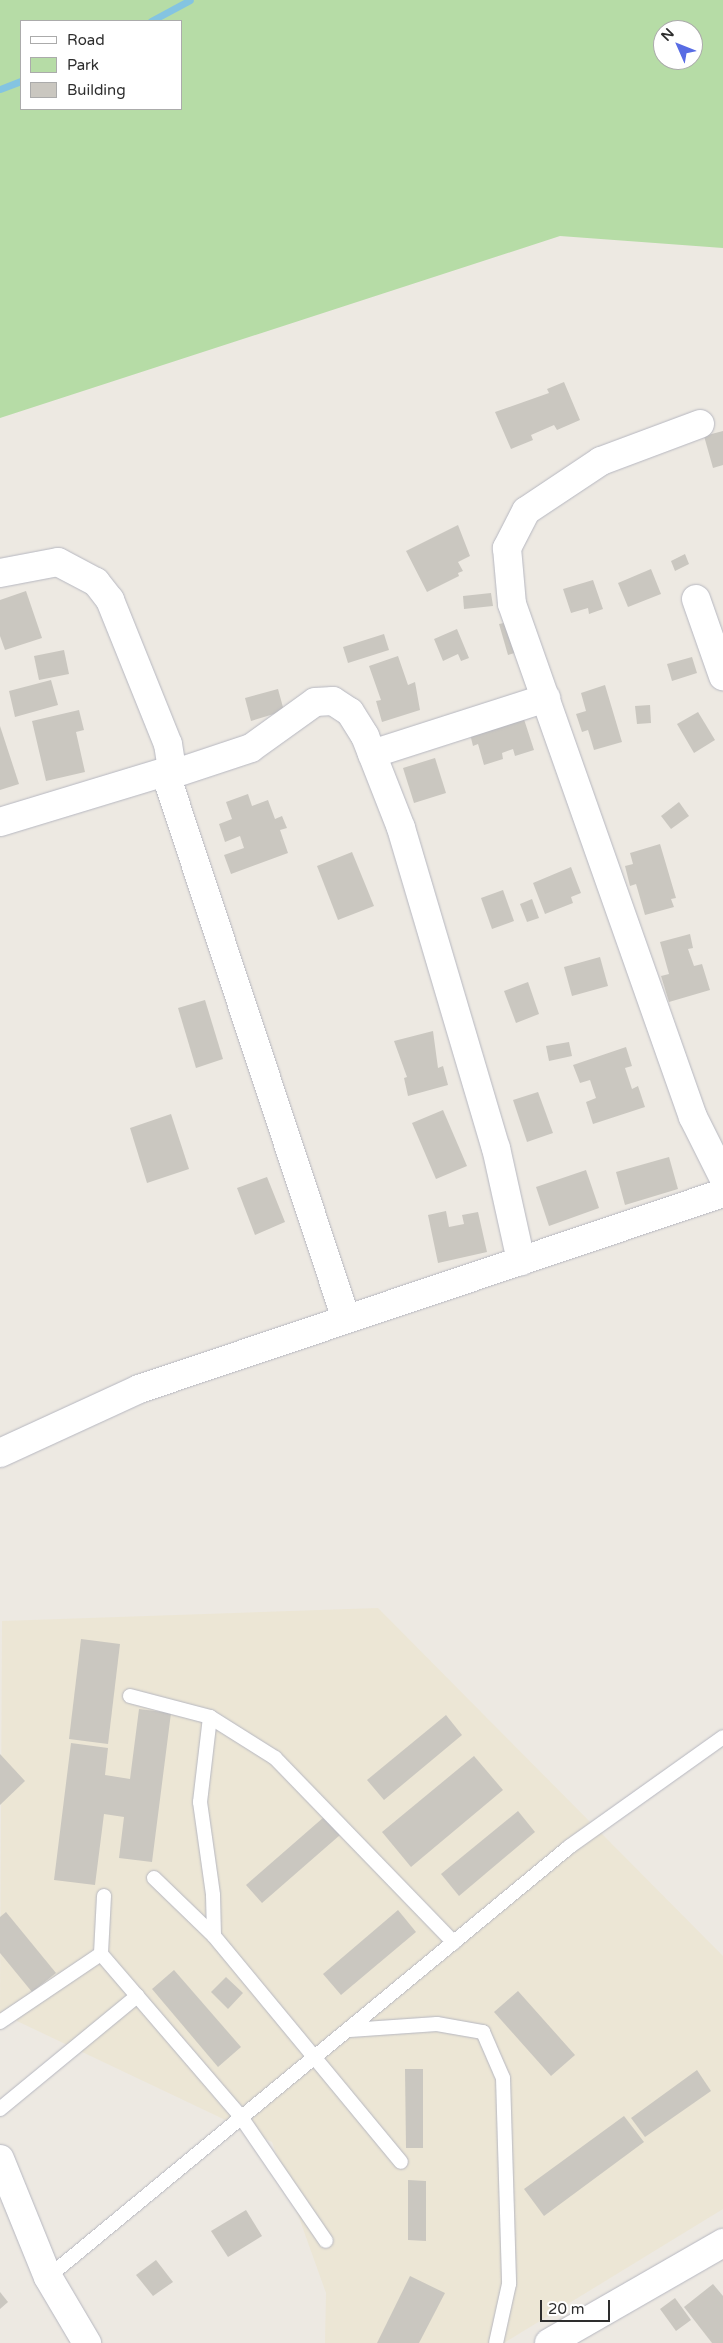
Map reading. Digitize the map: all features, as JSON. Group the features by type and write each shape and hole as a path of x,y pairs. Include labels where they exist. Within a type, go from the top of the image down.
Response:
{"street":[{"path":"700,424 600,461 526,510 506,548 512,604 693,1117 723,1177"},
{"path":"0,573 58,562 96,582 110,600 168,744 169,773 346,1319"},
{"path":"696,599 723,676"},
{"path":"372,754 546,698"},
{"path":"0,822 251,748 316,702 334,701 350,712 372,754 402,828 496,1148 521,1261"},
{"path":"0,1453 139,1389 723,1192"},
{"path":"0,2159 48,2277 86,2343"},
{"path":"550,2343 723,2244"}],"lane":[{"path":"130,1696 210,1717 275,1758 454,1943"},
{"path":"210,1717 200,1802 213,1895 214,1936"},
{"path":"48,2277 240,2118 350,2030 569,1847 723,1737"},
{"path":"154,1878 214,1936 401,2162"},
{"path":"104,1896 101,1954 240,2118 326,2240"},
{"path":"0,2022 101,1954"},
{"path":"0,2109 137,1996"},
{"path":"350,2030 437,2024 484,2032 503,2078 509,2284 496,2343"}],"shaded area":[{"path":"378,1608 723,1956 723,2209 504,2343 325,2343 326,2293 272,2142 0,2013 2,1621"}],"green space":[{"path":"0,0 723,0 723,248 560,236 0,418"}],"building":[{"path":"564,382 580,420 557,430 554,425 531,435 533,440 511,449 495,412 549,393 547,389"},
{"path":"723,431 723,465 713,468 704,436"},
{"path":"458,525 470,556 458,562 463,571 458,573 459,576 427,592 406,551"},
{"path":"685,554 689,564 675,571 671,561"},
{"path":"651,569 661,594 628,607 618,583"},
{"path":"593,580 603,609 589,614 588,608 571,613 563,589"},
{"path":"26,591 42,638 5,650 0,636 0,600"},
{"path":"491,593 493,606 464,609 463,596"},
{"path":"513,621 521,651 508,655 499,624"},
{"path":"457,629 469,658 461,661 458,654 443,661 434,639"},
{"path":"384,634 389,650 348,663 343,647"},
{"path":"64,650 69,674 39,680 34,656"},
{"path":"398,656 408,685 415,682 420,710 382,722 376,701 381,700 369,666"},
{"path":"692,657 697,673 672,681 667,664"},
{"path":"51,680 58,705 15,717 9,691"},
{"path":"605,685 622,742 594,750 588,730 582,732 576,714 586,711 581,693"},
{"path":"278,689 284,711 251,721 245,698"},
{"path":"650,705 651,723 637,724 635,706"},
{"path":"79,710 84,730 76,732 85,772 46,781 32,721"},
{"path":"521,710 534,750 515,756 513,749 502,753 503,759 484,765 478,744 473,746 468,726"},
{"path":"698,712 715,740 694,753 677,724"},
{"path":"0,726 19,784 0,790"},
{"path":"435,758 446,793 414,803 403,768"},
{"path":"248,794 252,806 268,800 275,819 282,816 287,828 280,830 288,853 231,874 224,855 244,848 240,836 225,842 219,824 232,819 226,802"},
{"path":"679,802 689,816 671,829 661,816"},
{"path":"660,844 676,898 671,899 674,907 645,915 636,884 630,886 625,866 633,864 630,853"},
{"path":"352,852 374,906 338,920 317,866"},
{"path":"571,867 581,893 571,897 573,903 545,914 533,883"},
{"path":"503,890 514,921 492,929 481,898"},
{"path":"532,899 539,918 527,922 520,904"},
{"path":"690,934 693,948 688,949 694,966 702,964 710,990 669,1002 661,976 669,974 660,942"},
{"path":"600,957 608,986 572,996 564,967"},
{"path":"528,982 539,1014 516,1023 504,991"},
{"path":"205,1000 223,1059 196,1068 178,1008"},
{"path":"433,1031 438,1068 443,1066 448,1085 408,1096 404,1078 407,1077 394,1041"},
{"path":"569,1042 572,1056 549,1061 546,1046"},
{"path":"626,1047 632,1066 625,1068 632,1089 638,1086 645,1107 593,1124 586,1102 596,1098 590,1080 580,1083 573,1065"},
{"path":"538,1092 553,1133 527,1142 513,1100"},
{"path":"443,1110 467,1166 436,1179 412,1123"},
{"path":"171,1114 189,1169 147,1183 130,1128"},
{"path":"669,1157 678,1189 625,1205 616,1172"},
{"path":"586,1170 599,1208 549,1226 536,1187"},
{"path":"267,1177 285,1222 255,1235 237,1188"},
{"path":"446,1211 449,1227 464,1224 462,1215 478,1212 487,1252 438,1263 428,1215"},
{"path":"81,1639 120,1644 108,1744 69,1739"},
{"path":"139,1709 171,1713 152,1862 119,1858 124,1817 104,1814 95,1885 54,1880 71,1743 108,1748 105,1775 130,1779"},
{"path":"446,1715 462,1735 384,1800 367,1780"},
{"path":"0,1754 25,1781 0,1805"},
{"path":"474,1756 503,1790 411,1867 382,1832"},
{"path":"518,1811 535,1832 459,1896 441,1874"},
{"path":"324,1817 340,1835 262,1903 246,1885"},
{"path":"398,1910 416,1932 341,1995 323,1974"},
{"path":"6,1912 56,1973 32,1992 0,1953 0,1917"},
{"path":"174,1970 241,2047 218,2067 152,1989"},
{"path":"226,1977 243,1993 228,2009 211,1992"},
{"path":"518,1991 575,2055 551,2076 494,2012"},
{"path":"405,2069 423,2069 423,2148 406,2148"},
{"path":"697,2070 711,2091 645,2137 631,2118"},
{"path":"624,2116 644,2142 544,2216 524,2189"},
{"path":"408,2180 426,2181 426,2241 408,2240"},
{"path":"246,2210 262,2236 228,2257 211,2231"},
{"path":"156,2260 173,2282 153,2296 136,2275"},
{"path":"410,2276 445,2293 419,2343 377,2343"},
{"path":"713,2284 723,2296 723,2343 712,2343 684,2307"},
{"path":"0,2292 8,2302 0,2309"},
{"path":"675,2298 691,2320 676,2331 660,2309"}],"waterway":[{"path":"153,20 190,0"},
{"path":"0,89 20,81"}]}
